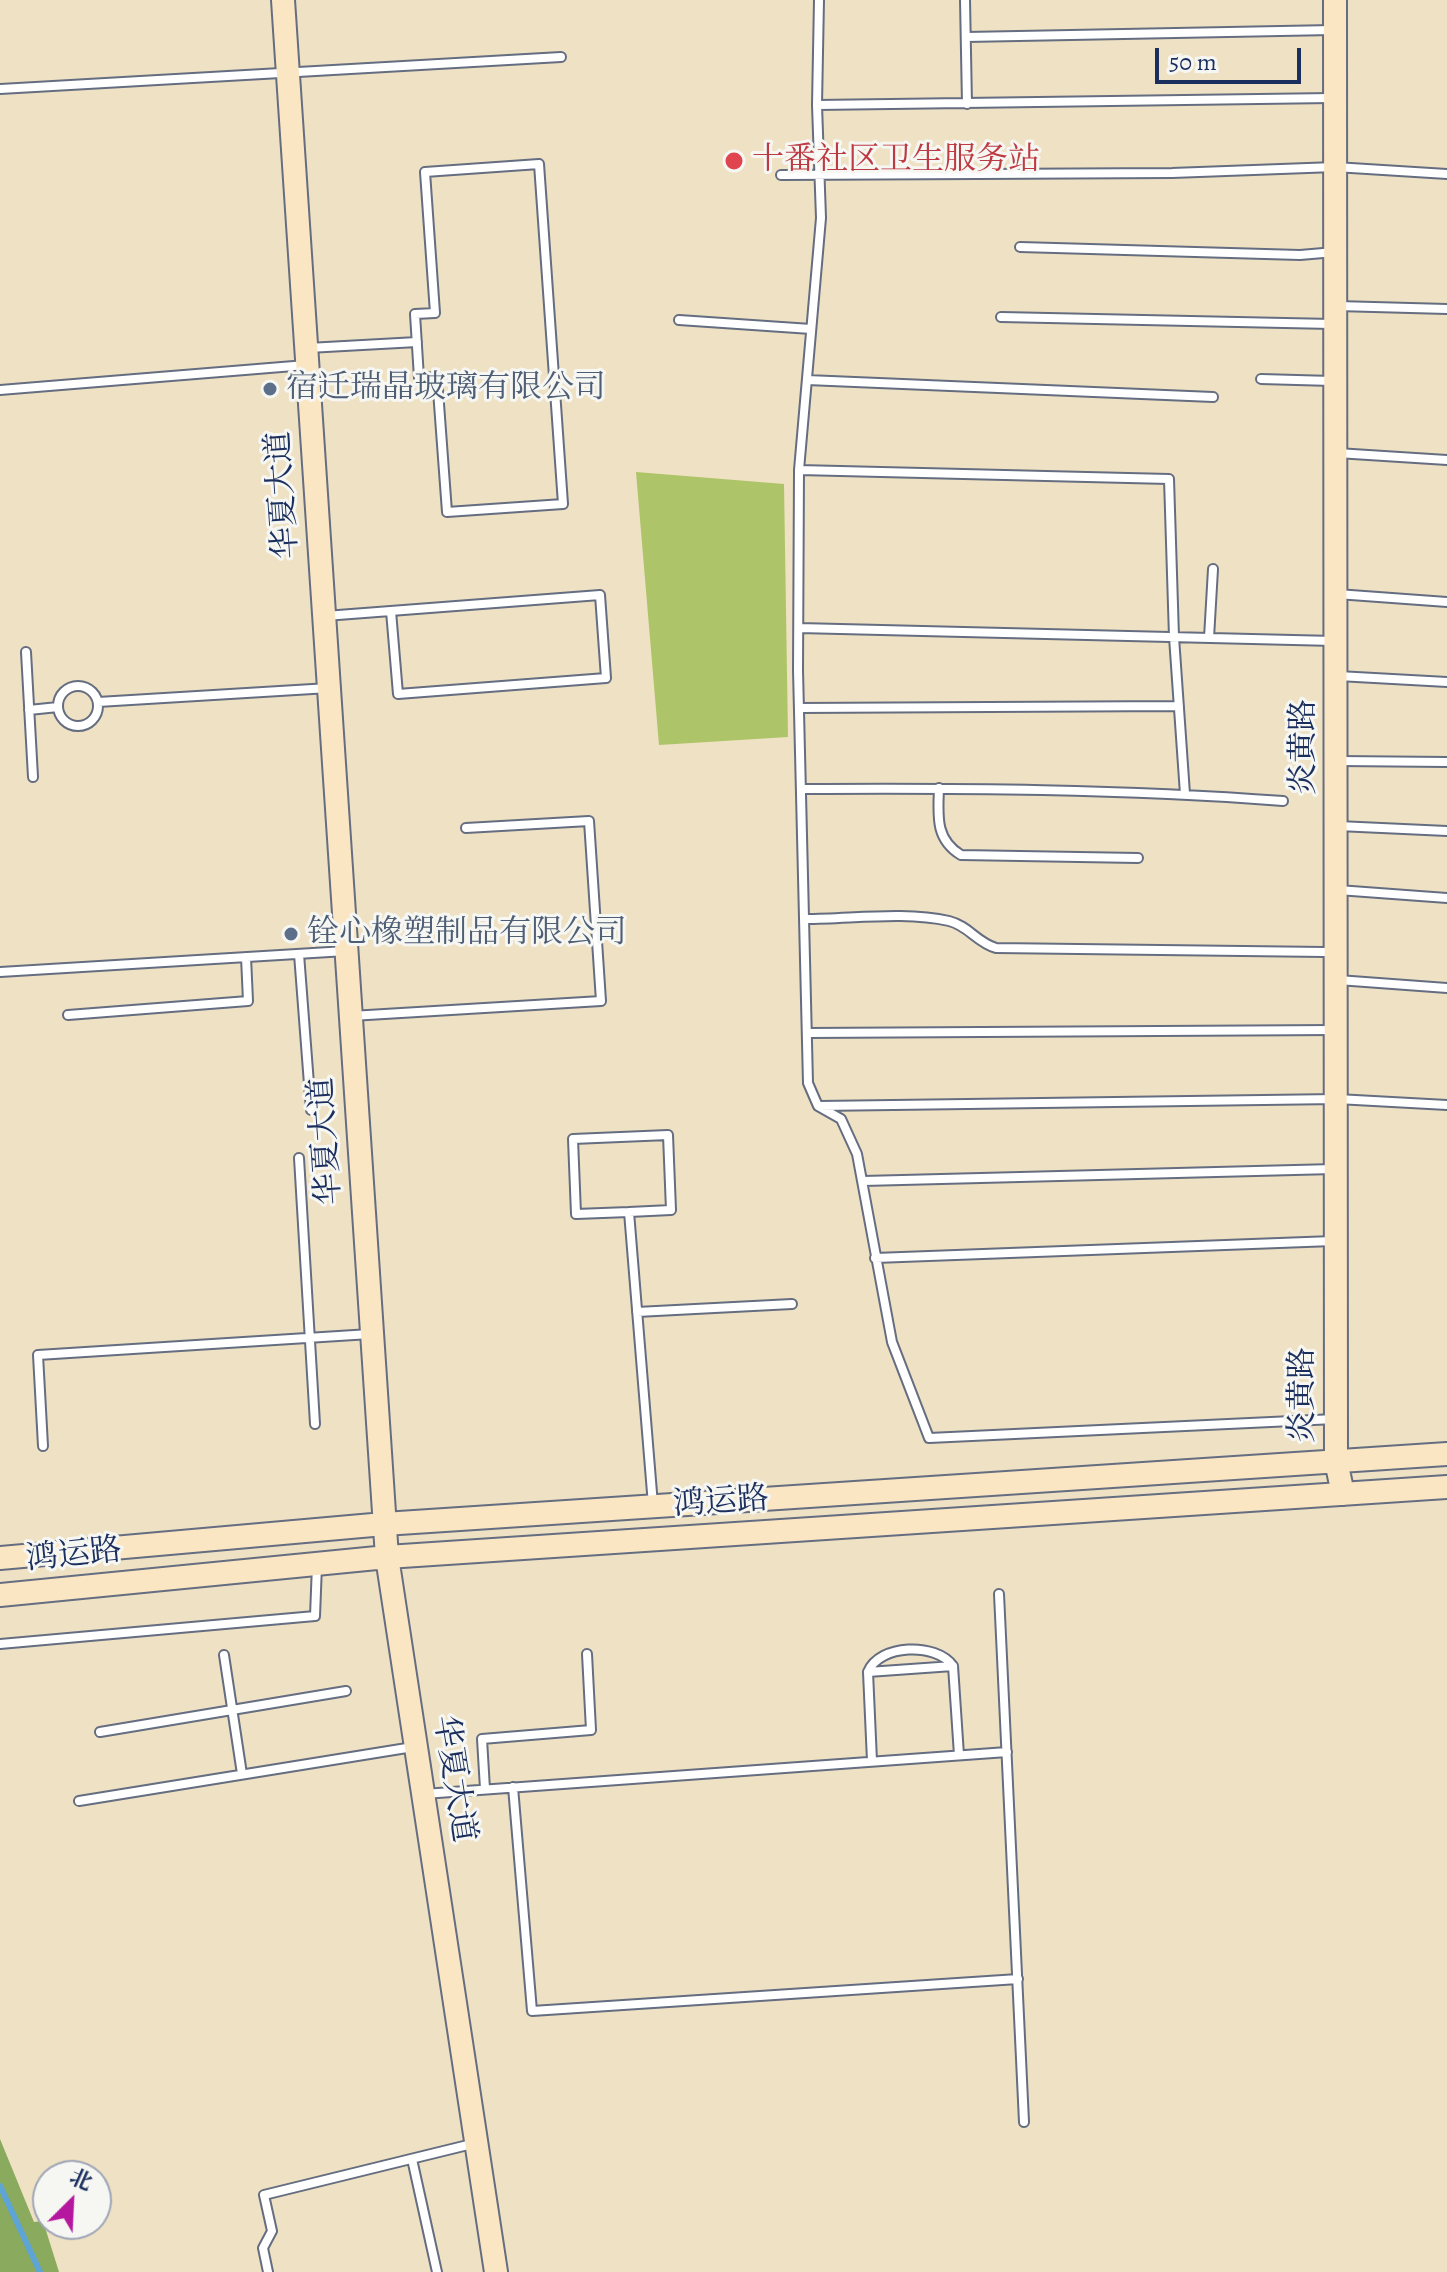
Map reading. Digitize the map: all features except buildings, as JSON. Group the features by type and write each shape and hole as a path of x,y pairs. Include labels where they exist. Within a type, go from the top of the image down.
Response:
{"street":[{"name":"华夏大道","path":"283,0 387,1557 496,2272"},
{"name":"炎黄路","path":"1335,0 1336,1461 1343,1494"},
{"name":"鸿运路","path":"0,1558 384,1524 1447,1454"},
{"name":"鸿运路","path":"0,1595 387,1557 1447,1487"}],"lane":[{"path":"819,0 817,105 821,218 799,470 799,708 808,1083 818,1106 841,1119 857,1154 892,1342 929,1438 1336,1419"},
{"path":"965,0 967,104"},
{"path":"966,37 1335,30"},
{"path":"0,89 561,57"},
{"path":"817,105 1335,98"},
{"path":"539,164 563,504 447,512 437,377 419,378 417,342 415,314 435,313 425,172 539,164"},
{"path":"781,175 1172,173 1335,167 1447,174"},
{"path":"1020,247 1300,255 1336,252"},
{"path":"1001,317 1336,315 1447,309"},
{"path":"679,320 811,329"},
{"path":"0,390 417,342"},
{"path":"1261,379 1336,381"},
{"path":"807,380 1213,397"},
{"path":"1336,453 1447,460"},
{"path":"799,470 1169,479 1174,637 1185,794"},
{"path":"1209,638 1213,569"},
{"path":"1337,594 1447,602"},
{"path":"324,616 600,595 606,678 398,694 391,611"},
{"path":"799,628 1337,642"},
{"path":"26,652 33,777"},
{"path":"1337,676 1447,682"},
{"path":"58,707 66,690 78,686 89,690 98,702"},
{"path":"98,702 329,688"},
{"path":"58,707 64,719 82,725 94,718 98,702"},
{"path":"799,708 1179,706"},
{"path":"29,710 58,707"},
{"path":"1337,761 1447,762"},
{"path":"802,789 939,788 1185,794 1283,801"},
{"path":"939,788 938,823 942,838 961,855 1138,858"},
{"path":"350,1016 601,1001 589,821 466,828"},
{"path":"1337,826 1447,831"},
{"path":"1337,890 1447,898"},
{"path":"806,919 931,918 967,928 984,944 996,948 1325,952"},
{"path":"0,972 346,951"},
{"path":"299,954 311,1110"},
{"path":"68,1015 248,1001 246,957"},
{"path":"1338,980 1447,988"},
{"path":"807,1033 1338,1030"},
{"path":"818,1106 1337,1099 1447,1105"},
{"path":"668,1135 671,1210 629,1212 576,1214 573,1139 668,1135"},
{"path":"299,1158 315,1424"},
{"path":"863,1181 1337,1168"},
{"path":"629,1212 653,1506"},
{"path":"875,1258 1337,1240"},
{"path":"637,1312 792,1304"},
{"path":"43,1446 38,1355 371,1334"},
{"path":"0,1644 315,1616 317,1564"},
{"path":"999,1594 1024,2122"},
{"path":"872,1761 868,1672 880,1656 901,1652 931,1650 946,1656 953,1666 959,1755"},
{"path":"485,1789 482,1739 591,1730 587,1654"},
{"path":"224,1655 242,1774"},
{"path":"868,1672 953,1666"},
{"path":"100,1732 346,1691"},
{"path":"79,1801 415,1746"},
{"path":"423,1794 1007,1752"},
{"path":"513,1787 532,2011 1018,1979"},
{"path":"268,2272 263,2248 272,2231 264,2195 476,2143"},
{"path":"412,2159 437,2272"}],"green space":[{"path":"636,472 784,484 788,737 659,745"},
{"path":"0,2139 32,2217 32,2240 49,2240 59,2272 0,2272"}],"waterway":[{"path":"0,2186 40,2272"}],"place":[{"name":"十番社区卫生服务站","path":"734,161"},
{"name":"宿迁瑞晶玻璃有限公司","path":"270,389"},
{"name":"铨心橡塑制品有限公司","path":"291,934"}]}
